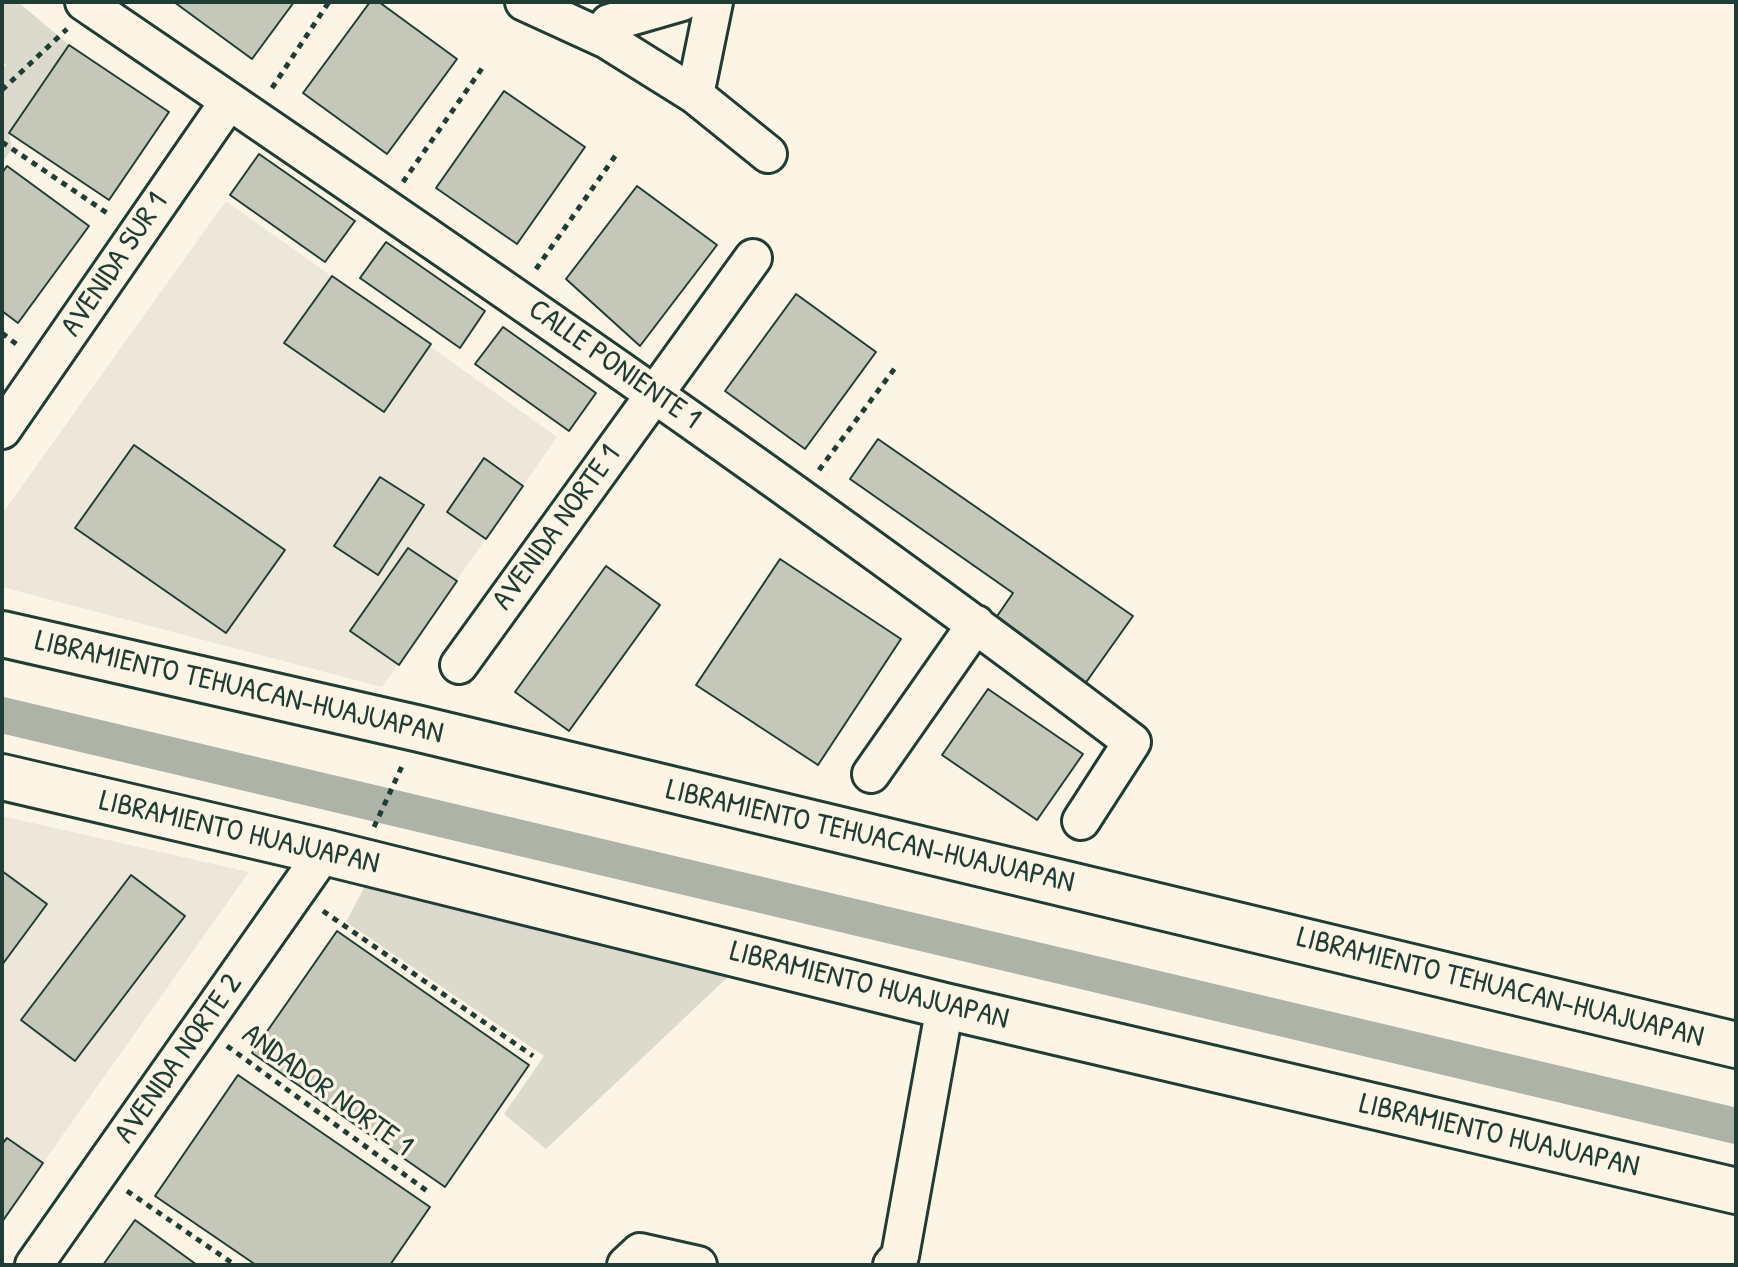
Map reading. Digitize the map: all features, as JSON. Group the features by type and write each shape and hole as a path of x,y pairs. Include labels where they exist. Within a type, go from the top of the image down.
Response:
{"main road":[{"name":"LIBRAMIENTO TEHUACAN-HUAJUAPAN","path":"2,634 420,729 1736,1045"},
{"name":"LIBRAMIENTO HUAJUAPAN","path":"2,777 340,856 945,1006 1736,1191"}],"street":[{"path":"524,2 603,22 768,154"},
{"path":"603,22 682,2"},
{"path":"695,95 714,2"},
{"name":"CALLE PONIENTE 1","path":"88,4 655,391 976,624 1132,742 1081,821"},
{"name":"AVENIDA SUR 1","path":"2,430 137,233 241,109"},
{"name":"AVENIDA NORTE 1","path":"459,665 753,258"},
{"path":"871,774 976,624"},
{"name":"AVENIDA NORTE 2","path":"34,1265 201,1027 340,856"},
{"path":"892,1265 900,1256 945,1006"},
{"path":"626,1265 640,1252 698,1265"}],"path":[{"path":"241,109 329,2"},
{"path":"2,90 88,4"},
{"path":"385,207 485,64"},
{"path":"2,142 137,233"},
{"path":"516,297 618,152"},
{"path":"799,496 895,368"},
{"path":"420,729 340,856 322,910 533,1056"},
{"name":"ANDADOR NORTE 1","path":"201,1027 427,1191"},
{"path":"99,1172 235,1265"}],"shaded area":[{"path":"2,2 18,2 69,45 9,133 12,149 2,163 2,69 6,65 2,61"},
{"path":"226,201 557,437 382,687 2,587 2,514"},
{"path":"2,816 249,872 43,1163 7,1138 2,1144"},
{"path":"376,865 749,957 546,1149 504,1114 544,1056 346,922"}],"building":[{"path":"174,2 294,2 252,59"},
{"path":"370,2 379,2 457,59 387,154 303,93"},
{"path":"69,45 169,112 109,200 9,133"},
{"path":"504,91 585,147 517,244 436,188"},
{"path":"259,154 355,221 325,262 230,195"},
{"path":"7,166 89,226 18,323 2,311 2,173"},
{"path":"637,186 717,245 640,346 566,279"},
{"path":"386,242 485,311 460,348 360,278"},
{"path":"332,276 431,344 384,412 284,343"},
{"path":"796,294 876,352 805,449 725,391"},
{"path":"503,327 596,393 569,431 475,364"},
{"path":"878,439 1133,616 1082,688 991,625 1013,593 850,479"},
{"path":"134,445 285,550 226,633 75,528"},
{"path":"484,458 523,486 486,539 447,512"},
{"path":"380,477 424,505 378,575 334,546"},
{"path":"408,548 457,581 399,665 350,631"},
{"path":"780,559 901,639 818,765 696,685"},
{"path":"606,566 660,605 569,731 515,692"},
{"path":"988,689 1083,754 1037,820 942,755"},
{"path":"2,871 47,904 2,965"},
{"path":"131,875 185,916 75,1061 21,1020"},
{"path":"337,931 529,1065 445,1187 252,1053"},
{"path":"238,1075 430,1207 390,1265 256,1265 155,1196"},
{"path":"7,1138 43,1163 2,1222 2,1144"},
{"path":"135,1220 197,1265 103,1265"}],"waterway":[{"path":"2,715 1736,1126"}]}
